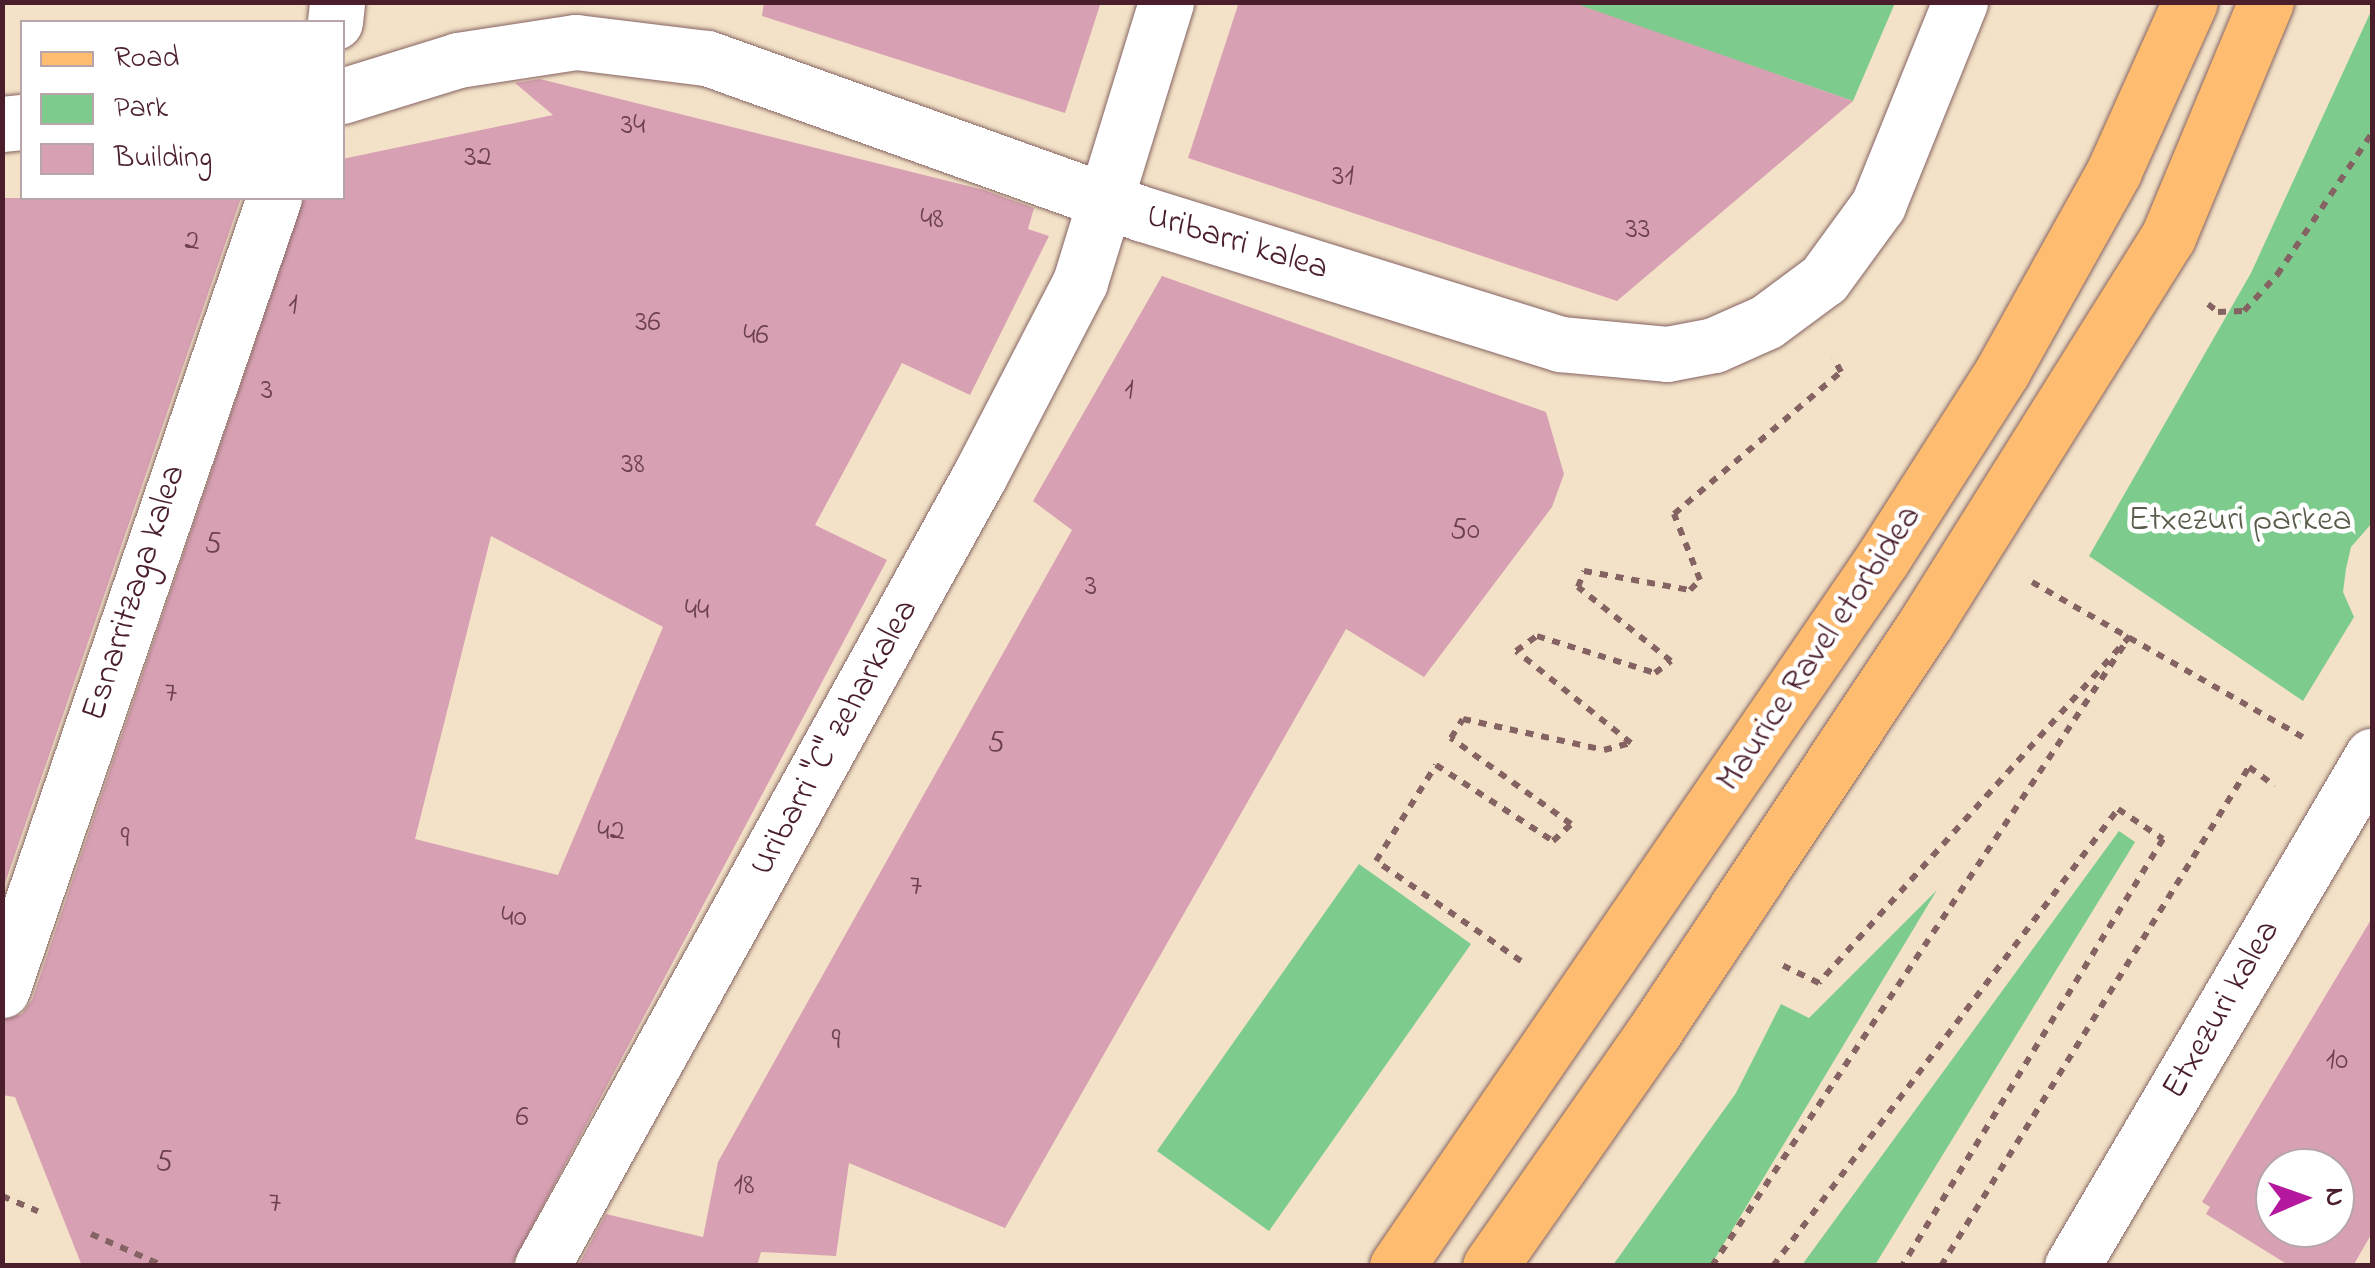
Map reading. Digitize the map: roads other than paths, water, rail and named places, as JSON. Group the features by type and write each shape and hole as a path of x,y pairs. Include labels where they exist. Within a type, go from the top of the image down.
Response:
{"main road":[{"name":"Maurice Ravel etorbidea","path":"1398,1266 1884,558 1983,402 2114,171 2190,2"},
{"name":"Maurice Ravel etorbidea","path":"1490,1266 1654,1032 1927,622 2168,237 2266,2"}],"street":[{"name":"Uribarri \"C\" zeharkalea","path":"542,1266 990,458 1080,282 1102,200 1166,2"},
{"name":"Uribarri kalea","path":"345,95 458,60 576,42 707,58 1102,200 1560,344 1623,355 1714,345 1766,322 1824,280 1878,206 1960,2"},
{"name":"Esnarritzaga kalea","path":"2,990 273,200"},
{"name":"Etxezuri kalea","path":"2072,1266 2372,756"}],"park label":[{"name":"Etxezuri parkea","path":"2240,521"}]}
